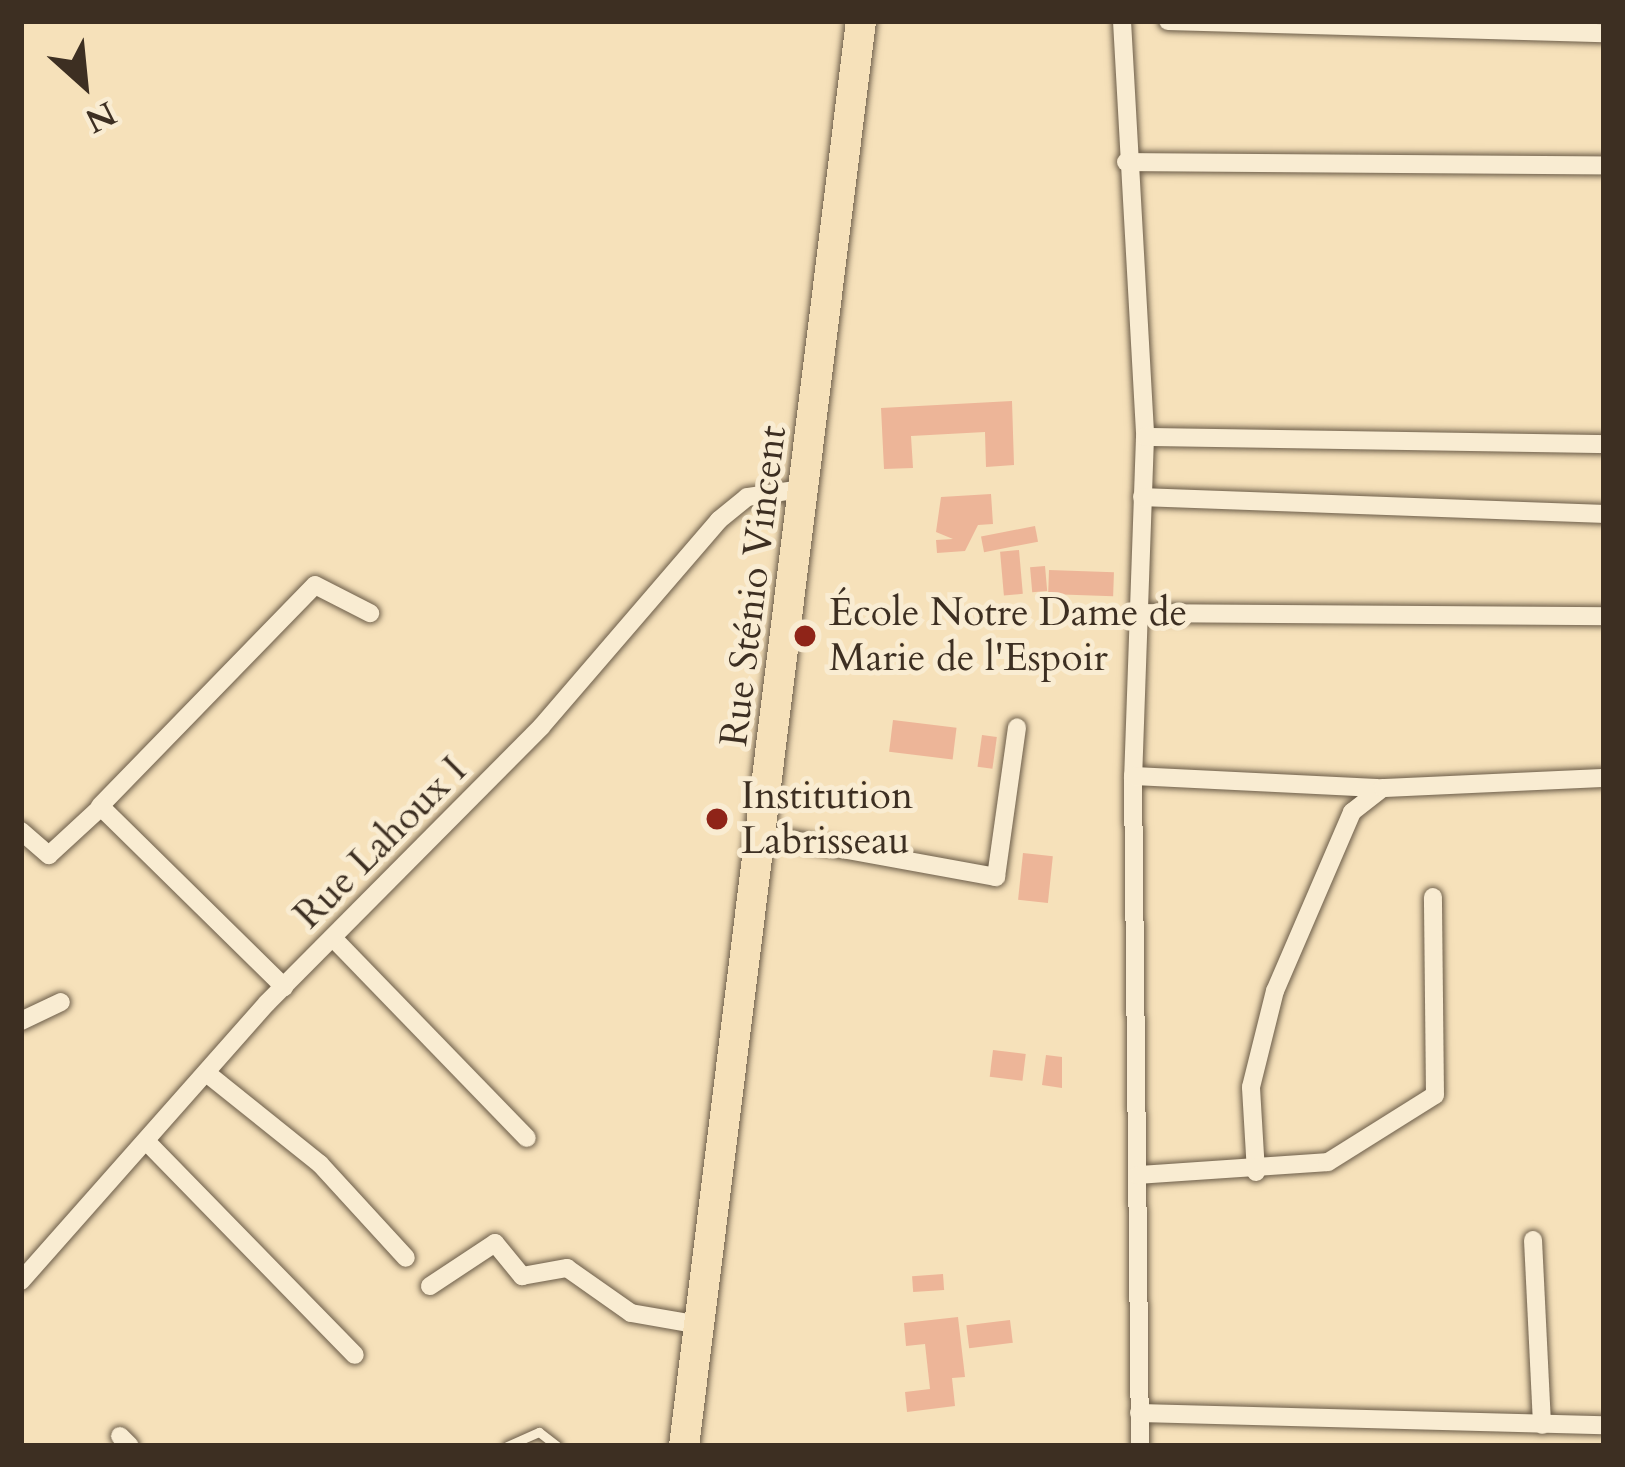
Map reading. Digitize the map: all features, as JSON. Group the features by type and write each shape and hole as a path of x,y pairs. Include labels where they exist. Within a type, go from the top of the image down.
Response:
{"main road":[{"name":"Rue Sténio Vincent","path":"683,1446 695,1324 808,488 861,21"}],"street":[{"path":"1122,21 1126,162 1145,437 1132,776 1140,1446"},
{"path":"1168,21 1604,33"},
{"path":"1126,162 1604,165"},
{"path":"1145,437 1604,444"},
{"name":"Rue Lahoux I","path":"21,1280 284,987 525,744 719,520 747,497 808,488"},
{"path":"1142,496 1604,514"},
{"path":"21,831 49,855 315,585 370,613"},
{"path":"1138,613 1604,616"},
{"path":"760,834 996,877 1017,727"},
{"path":"1132,776 1383,788 1604,778"},
{"path":"1256,1172 1251,1087 1275,991 1334,840 1383,788"},
{"path":"100,806 284,987"},
{"path":"1138,1175 1256,1172 1328,1162 1435,1095 1433,897"},
{"path":"334,939 527,1138"},
{"path":"21,1021 61,1002"},
{"path":"209,1075 320,1164 406,1258"},
{"path":"148,1143 355,1355"},
{"path":"1533,1240 1542,1425"},
{"path":"430,1286 495,1243 522,1276 567,1268 632,1312 695,1324"},
{"path":"1139,1413 1604,1425"}],"lane":[{"path":"507,1446 538,1432 557,1446"}],"building":[{"path":"1012,401 1014,465 986,467 985,432 911,436 913,468 884,469 881,408"},
{"path":"991,494 993,524 978,525 965,551 937,553 936,540 953,539 936,532 941,497"},
{"path":"1035,526 1038,542 984,552 981,536"},
{"path":"1019,550 1023,594 1004,595 1000,552"},
{"path":"1045,566 1047,591 1032,592 1030,567"},
{"path":"1049,570 1114,572 1113,596 1048,594"},
{"path":"893,720 957,728 953,760 889,752"},
{"path":"982,735 997,737 992,769 978,767"},
{"path":"1023,853 1053,856 1048,903 1018,900"},
{"path":"993,1050 1026,1054 1022,1081 990,1077"},
{"path":"1046,1055 1062,1057 1062,1088 1042,1085"},
{"path":"943,1274 944,1290 913,1292 912,1276"},
{"path":"958,1317 965,1377 952,1378 955,1406 907,1412 905,1392 930,1389 925,1344 906,1346 904,1323"},
{"path":"1010,1320 1013,1343 969,1348 966,1325"}],"place":[{"name":"École Notre Dame de Marie de l'Espoir","path":"805,636"},
{"name":"Institution Labrisseau","path":"717,819"}]}
